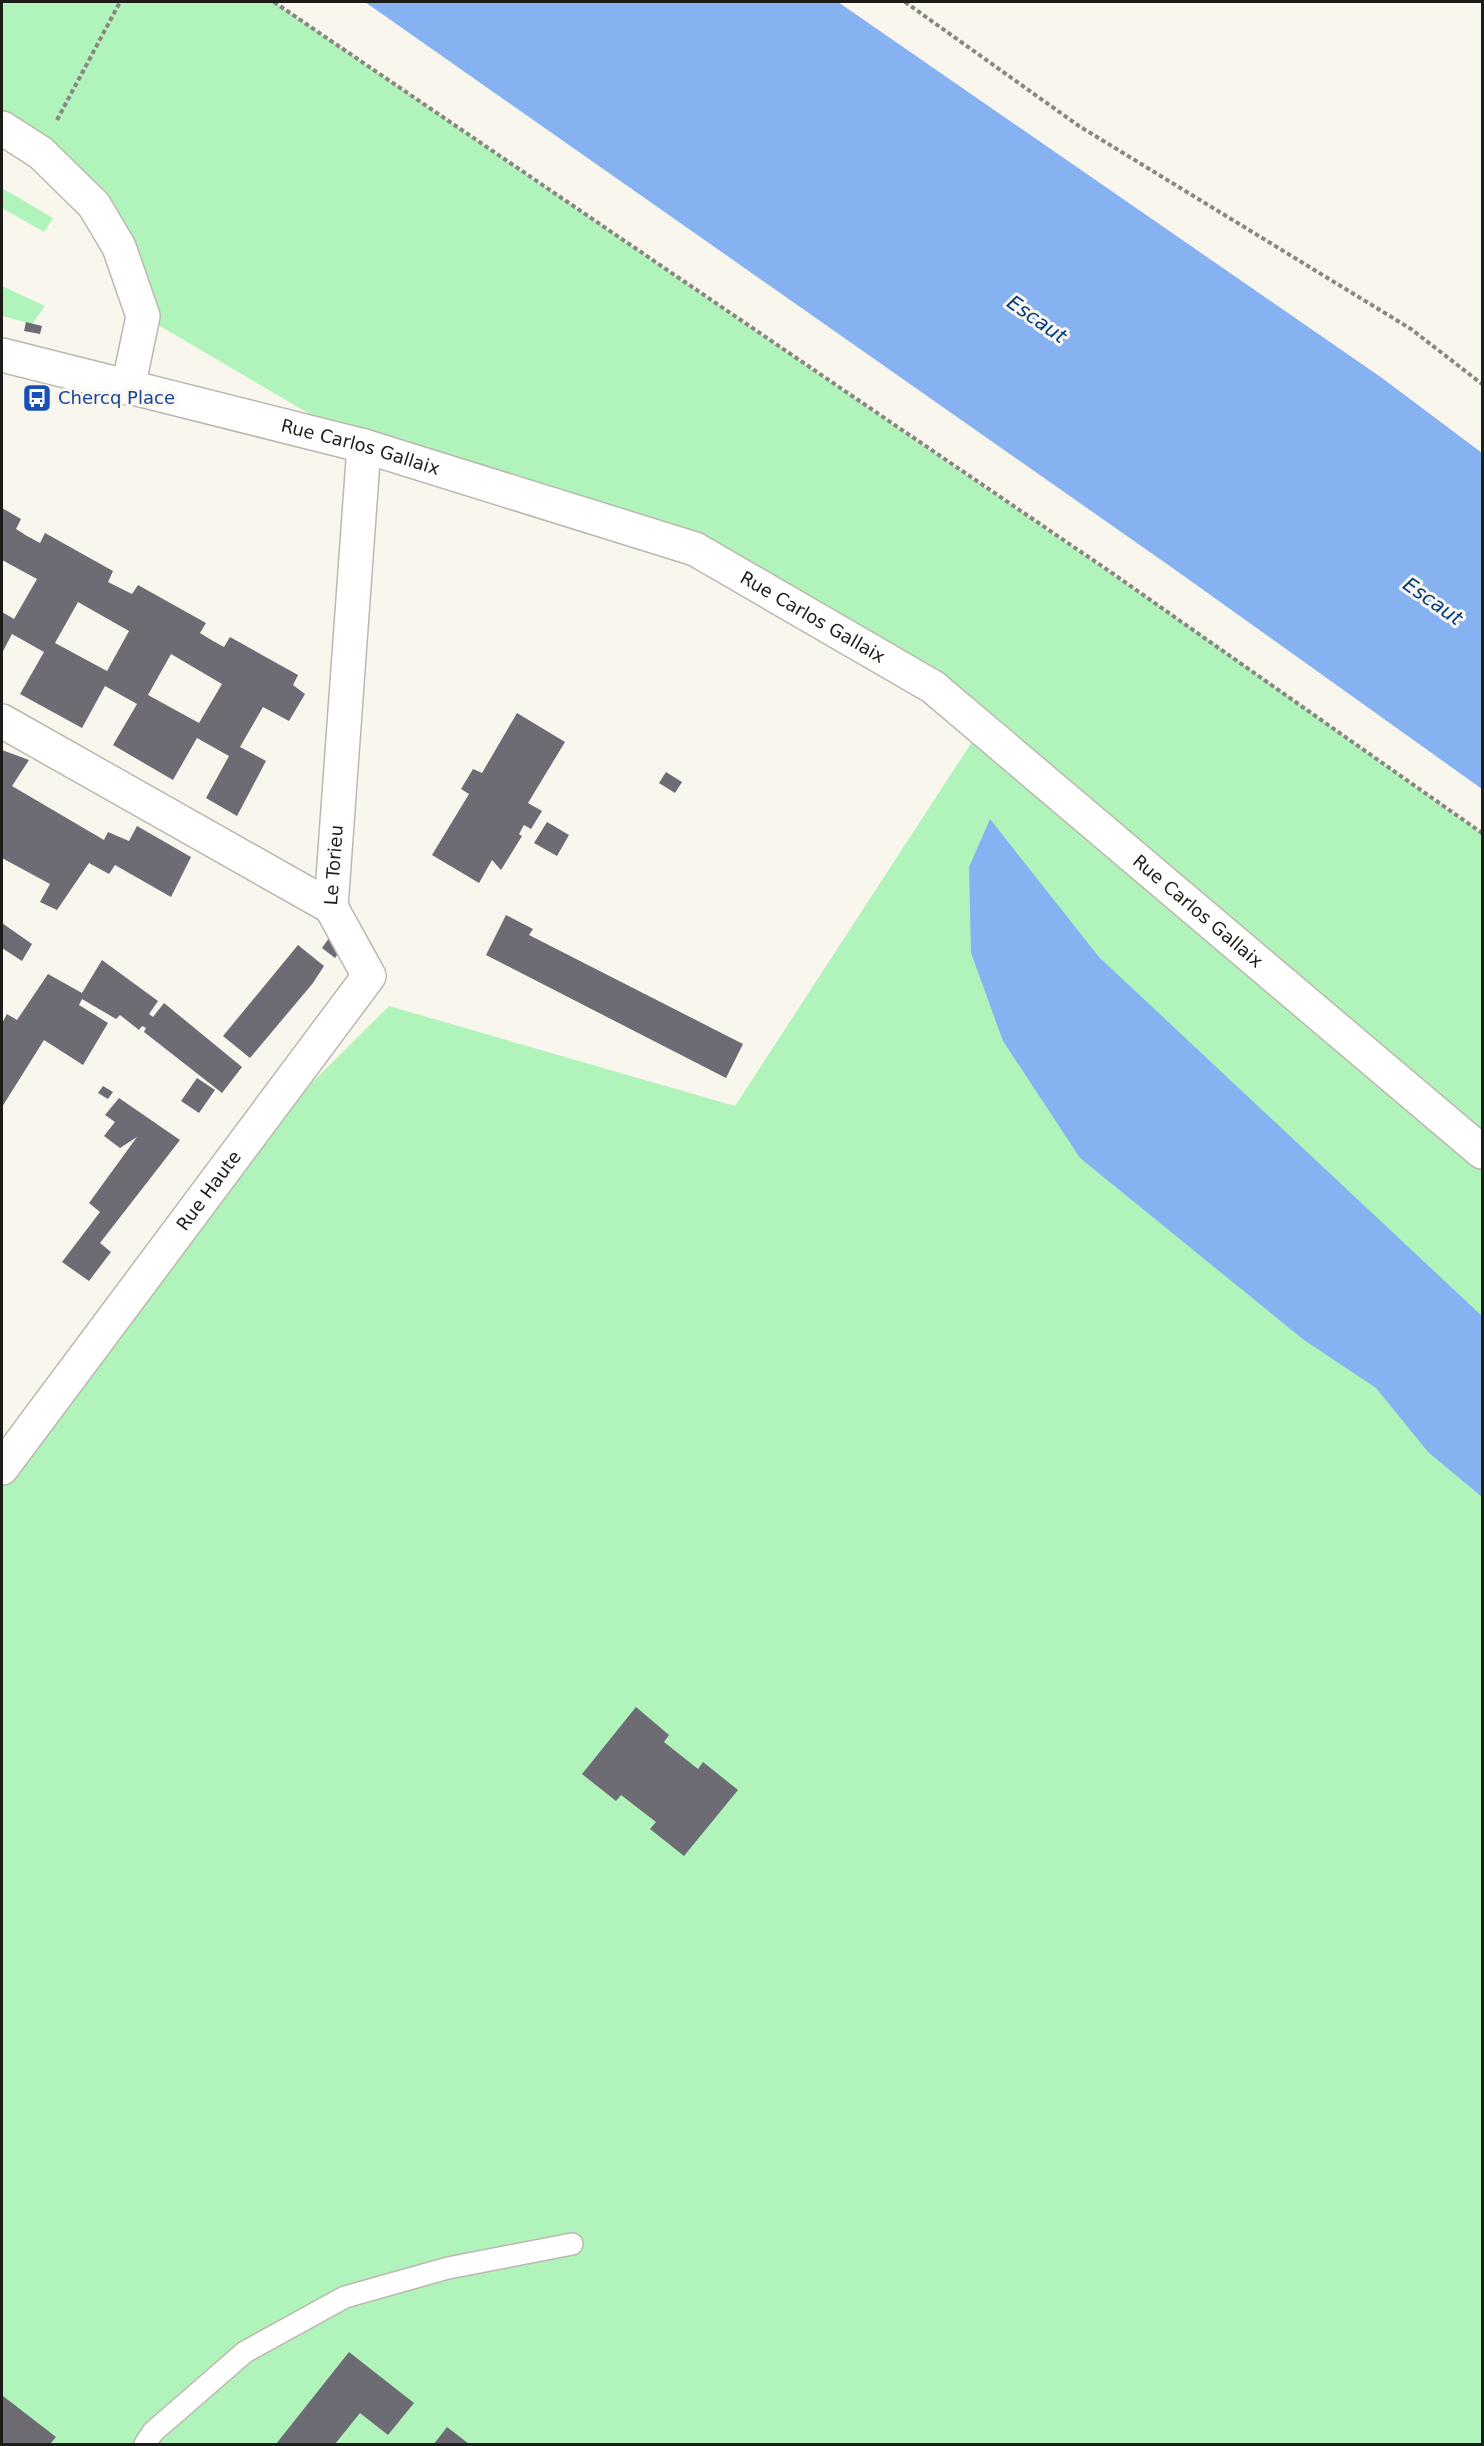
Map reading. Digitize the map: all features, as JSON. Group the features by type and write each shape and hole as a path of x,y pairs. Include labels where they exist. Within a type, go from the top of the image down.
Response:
{"street":[{"path":"2,128 41,153 94,205 118,247 143,316 128,388"},
{"name":"Rue Carlos Gallaix","path":"2,356 364,446 695,549 933,687 1482,1152"},
{"name":"Le Torieu","path":"2,721 331,907 364,446"},
{"name":"Rue Haute","path":"2,1468 369,976 331,907"}],"lane":[{"path":"145,2445 153,2432 245,2352 345,2297 448,2268 572,2244"}],"path":[{"path":"41,153 120,2"},
{"path":"274,2 1102,566 1482,833"},
{"path":"905,2 1079,126 1412,329 1482,384"}],"green space":[{"path":"2,2 274,2 1217,646 1482,834 1482,2444 2,2444 2,1468 224,1170 389,1006 735,1106 981,728 695,549 364,446 143,316 119,247 2,128"},
{"path":"2,188 53,218 44,232 2,208"},
{"path":"2,286 45,306 32,324 2,316"}],"water":[{"name":"Escaut","path":"365,2 838,2 1382,378 1482,453 1482,789 1174,569"},
{"path":"990,819 1099,957 1482,1316 1482,1497 1428,1452 1376,1388 1304,1340 1080,1158 1003,1041 971,953 969,867"}],"building":[{"path":"26,322 42,326 40,334 24,331"},
{"path":"2,508 21,519 16,529 27,536 40,543 45,533 113,571 108,582 132,594 138,585 206,623 200,633 213,641 224,647 230,637 298,675 293,685 305,694 289,721 263,707 240,747 266,761 237,816 206,798 229,756 197,738 173,780 113,745 137,704 105,686 82,728 20,694 44,652 12,634 2,653 2,612 14,619 37,579 2,560","holes":["78,602 129,631 107,671 55,643","171,654 222,684 199,723 148,695"]},
{"path":"517,713 565,742 528,803 542,811 531,829 524,825 519,834 522,836 501,870 492,860 479,883 432,855 469,794 461,789 473,769 482,773"},
{"path":"2,750 29,760 12,786 104,840 108,832 129,841 137,826 191,857 171,897 115,865 109,874 89,863 57,910 40,902 50,884 2,858"},
{"path":"666,772 682,782 675,793 659,783"},
{"path":"547,822 569,835 557,856 534,843"},
{"path":"506,915 533,929 529,935 743,1044 726,1078 486,955"},
{"path":"2,923 32,944 22,961 2,948"},
{"path":"329,938 343,947 335,958 322,948"},
{"path":"298,945 324,966 313,983 250,1058 223,1036"},
{"path":"102,960 158,1001 149,1014 153,1017 164,1003 242,1067 222,1093 144,1032 146,1028 142,1026 139,1030 120,1015 116,1019 82,999 79,1005 108,1023 83,1065 44,1040 2,1107 2,1023 7,1014 17,1020 48,974 82,993"},
{"path":"197,1078 215,1090 199,1113 181,1101"},
{"path":"103,1086 113,1092 108,1099 98,1093"},
{"path":"119,1098 180,1140 100,1243 111,1252 89,1281 62,1262 100,1212 89,1203 137,1137 120,1148 104,1136 115,1122 105,1115"},
{"path":"636,1707 669,1735 664,1742 698,1769 703,1762 738,1790 684,1856 650,1829 656,1822 621,1795 616,1801 582,1774"},
{"path":"349,2352 414,2403 388,2435 360,2413 335,2444 276,2444"},
{"path":"3,2396 56,2437 50,2444 2,2444"},
{"path":"447,2427 469,2444 434,2444"}],"place":[{"name":"Chercq Place","path":"37,398"}]}
